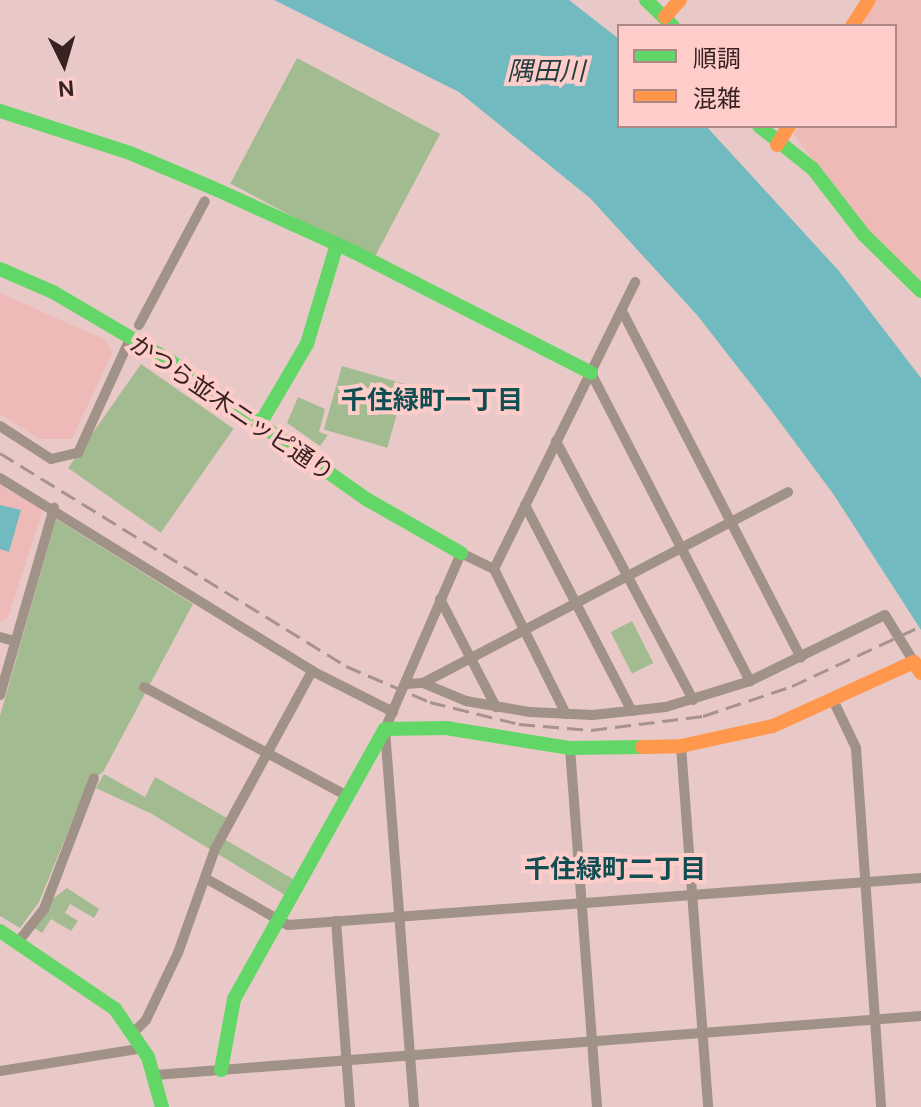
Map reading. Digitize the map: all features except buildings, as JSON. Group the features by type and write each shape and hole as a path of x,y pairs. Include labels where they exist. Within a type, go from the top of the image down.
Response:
{"street":[{"path":"646,0 669,21 680,0"},
{"path":"853,24 869,0"},
{"path":"0,111 130,153 337,244 591,373 750,681"},
{"path":"761,128 777,145 813,169 857,227 921,291"},
{"path":"777,145 788,128"},
{"path":"139,325 205,201"},
{"path":"260,424 307,344 337,244"},
{"name":"かつら並木ニッピ通り","path":"0,269 53,292 130,339 399,520 461,553"},
{"path":"494,569 635,282"},
{"path":"622,311 801,658"},
{"path":"0,426 51,459 78,453 130,339"},
{"path":"556,441 693,700"},
{"path":"0,478 54,508 312,671 393,712"},
{"path":"423,683 788,492"},
{"path":"525,505 632,711"},
{"path":"0,695 54,508"},
{"path":"221,1070 234,999 281,921 385,729 407,684 409,666 461,553 494,569 566,714"},
{"path":"440,599 496,707"},
{"path":"385,729 446,728 570,748 681,746 735,737 834,702 918,667 885,615 750,681 693,700 632,711 566,714 496,707 423,683 407,684"},
{"path":"0,637 14,641"},
{"path":"134,1032 146,1020 178,953 205,878 265,752 312,671"},
{"path":"144,687 347,796"},
{"path":"834,702 856,748 881,1107"},
{"path":"385,729 414,1107"},
{"path":"681,746 708,1107"},
{"path":"570,748 597,1107"},
{"path":"18,942 44,909 94,778"},
{"path":"205,878 281,921 399,917 921,878"},
{"path":"336,921 350,1107"},
{"path":"0,931 99,995 134,1032 155,1075 162,1107"},
{"path":"155,1075 921,1016"},
{"path":"0,1071 143,1048"}],"shaded area":[{"path":"875,0 921,0 921,282 862,225 794,135 794,128 897,128 897,24 859,24"},
{"path":"0,293 106,340 112,353 72,439 39,439 0,414"},
{"path":"0,485 41,508 42,513 8,617 0,623"}],"green space":[{"path":"297,58 440,134 373,259 230,183"},
{"path":"141,364 234,429 161,533 68,468"},
{"path":"342,366 405,384 387,448 324,429"},
{"path":"298,397 325,409 319,432 328,435 320,446 287,423"},
{"path":"56,519 193,604 103,772 88,783 39,902 20,928 0,916 0,716"},
{"path":"632,621 653,663 632,674 611,632"},
{"path":"104,774 145,797 155,777 227,818 217,835 293,879 285,895 152,814 96,788"},
{"path":"67,888 99,909 94,918 70,904 65,913 78,921 71,931 51,919 42,933 33,927 51,900"}],"water":[{"name":"隅田川","path":"274,0 569,0 617,37 617,128 708,128 839,271 921,378 921,630 834,495 697,315 590,198 459,92"},
{"path":"0,505 21,510 9,552 0,549"}],"railway":[{"path":"0,453 346,666 430,702 519,724 591,730 703,716 792,686 921,626"}],"traffic: fast":[{"path":"646,0 671,24"},
{"path":"0,111 130,153 213,188 354,252 591,373"},
{"path":"762,128 813,169 864,235 921,291"},
{"path":"260,424 307,344 337,244"},
{"path":"0,269 53,292 170,361 368,500 461,553"},
{"path":"221,1070 234,999 385,729 446,728 570,748 642,747"},
{"path":"0,931 115,1009 148,1057 162,1107"}],"traffic: slow":[{"path":"665,17 680,0"},
{"path":"853,24 869,0"},
{"path":"777,145 788,128"},
{"path":"642,747 681,746 773,726 914,662 921,673"}],"district":[{"name":"千住緑町一丁目","path":"432,401"},
{"name":"千住緑町二丁目","path":"615,870"}]}
